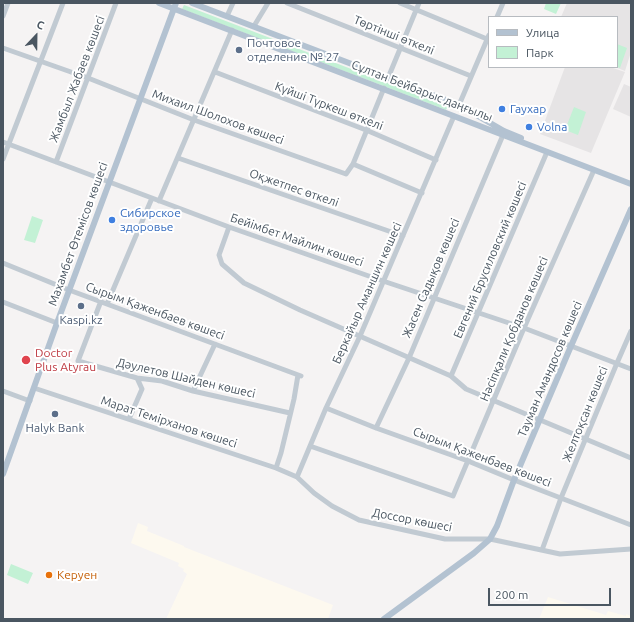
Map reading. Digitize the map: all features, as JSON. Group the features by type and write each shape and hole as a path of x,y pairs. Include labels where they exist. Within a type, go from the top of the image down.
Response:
{"main road":[{"name":"Сұлтан Бейбарыс даңғылы","path":"159,3 175,6 232,30 631,184"},
{"name":"Сұлтан Бейбарыс даңғылы","path":"192,3 459,105 504,131 631,180"},
{"name":"Махамбет Өтемісов көшесі","path":"3,474 69,290 175,6"},
{"path":"466,120 469,115 469,110"},
{"name":"Тауман Амандосов көшесі","path":"490,539 497,526 514,480 571,346 631,209"},
{"path":"384,619 474,554 490,539"}],"street":[{"path":"3,16 8,3"},
{"path":"3,159 63,3"},
{"name":"Жамбыл Жабаев көшесі","path":"56,162 116,3"},
{"path":"228,16 233,3"},
{"path":"254,26 268,3"},
{"name":"Төртінші өткелі","path":"287,3 472,76"},
{"path":"400,3 488,37 459,105"},
{"path":"388,78 419,3"},
{"path":"497,16 503,3"},
{"path":"159,201 232,30"},
{"name":"Михаил Шолохов көшесі","path":"3,48 88,78 194,120 346,174 353,164"},
{"name":"Күйші Түркеш өткелі","path":"215,72 366,130 436,160"},
{"path":"384,88 353,164 422,193"},
{"name":"Беркайыр Аманшин көшесі","path":"297,477 326,408 360,336 454,116"},
{"name":"Жасен Садықов көшесі","path":"376,428 409,358 433,297 503,135"},
{"name":"Бейімбет Майлин көшесі","path":"3,142 229,227 383,281 524,328 631,369"},
{"name":"Евгений Брусиловский көшесі","path":"451,376 547,152"},
{"name":"Оқжетпес өткелі","path":"178,158 403,236"},
{"name":"Нәсіпқали Қобданов көшесі","path":"310,446 453,496 524,328 594,170"},
{"path":"107,304 152,198"},
{"path":"229,227 219,254 222,264 244,283 300,310 451,376 466,389 631,458"},
{"name":"Сырым Қаженбаев көшесі","path":"3,263 69,290 299,375 290,413"},
{"name":"Дәулетов Шайден көшесі","path":"101,301 78,361 137,378 162,381 193,391 290,413"},
{"path":"3,302 57,323"},
{"name":"Желтоқсан көшесі","path":"542,550 616,363 631,331"},
{"path":"193,391 215,344"},
{"path":"129,419 142,389 137,378"},
{"name":"Марат Темірханов көшесі","path":"34,388 276,468 297,477"},
{"path":"3,391 30,401"},
{"name":"Сырым Қаженбаев көшесі","path":"326,408 376,428 468,461 631,525"},
{"path":"276,468 290,413"},
{"name":"Доссор көшесі","path":"297,477 314,493 332,506 359,520 445,539 490,539 560,554 631,549"}],"shaded area":[{"path":"567,3 631,3 631,52 625,71 618,68 618,16 561,16"},
{"path":"565,68 613,68 625,72 591,153 540,134"},
{"path":"624,84 631,87 631,117 613,109"},
{"path":"138,523 148,527 147,531 184,547 333,605 328,619 166,619 187,574 183,571 184,569 178,566 179,563 131,543"},
{"path":"548,597 606,615 608,611 626,616 626,614 631,616 631,619 539,619"}],"green space":[{"path":"546,3 561,3 556,14 544,9"},
{"path":"184,5 448,106 446,110 182,9"},
{"path":"618,44 627,48 620,68 618,67"},
{"path":"574,107 586,112 578,135 565,130"},
{"path":"32,216 43,220 35,243 24,240"},
{"path":"11,564 33,573 28,584 7,575"}],"place":[{"name":"Почтовое отделение № 27","path":"239,50"},
{"name":"Гаухар","path":"502,109"},
{"name":"Volna","path":"529,127"},
{"name":"Сибирское здоровье","path":"112,220"},
{"name":"Kaspi.kz","path":"81,306"},
{"name":"Doctor Plus Atyrau","path":"26,360"},
{"name":"Halyk Bank","path":"55,414"},
{"name":"Керуен","path":"49,575"}]}
